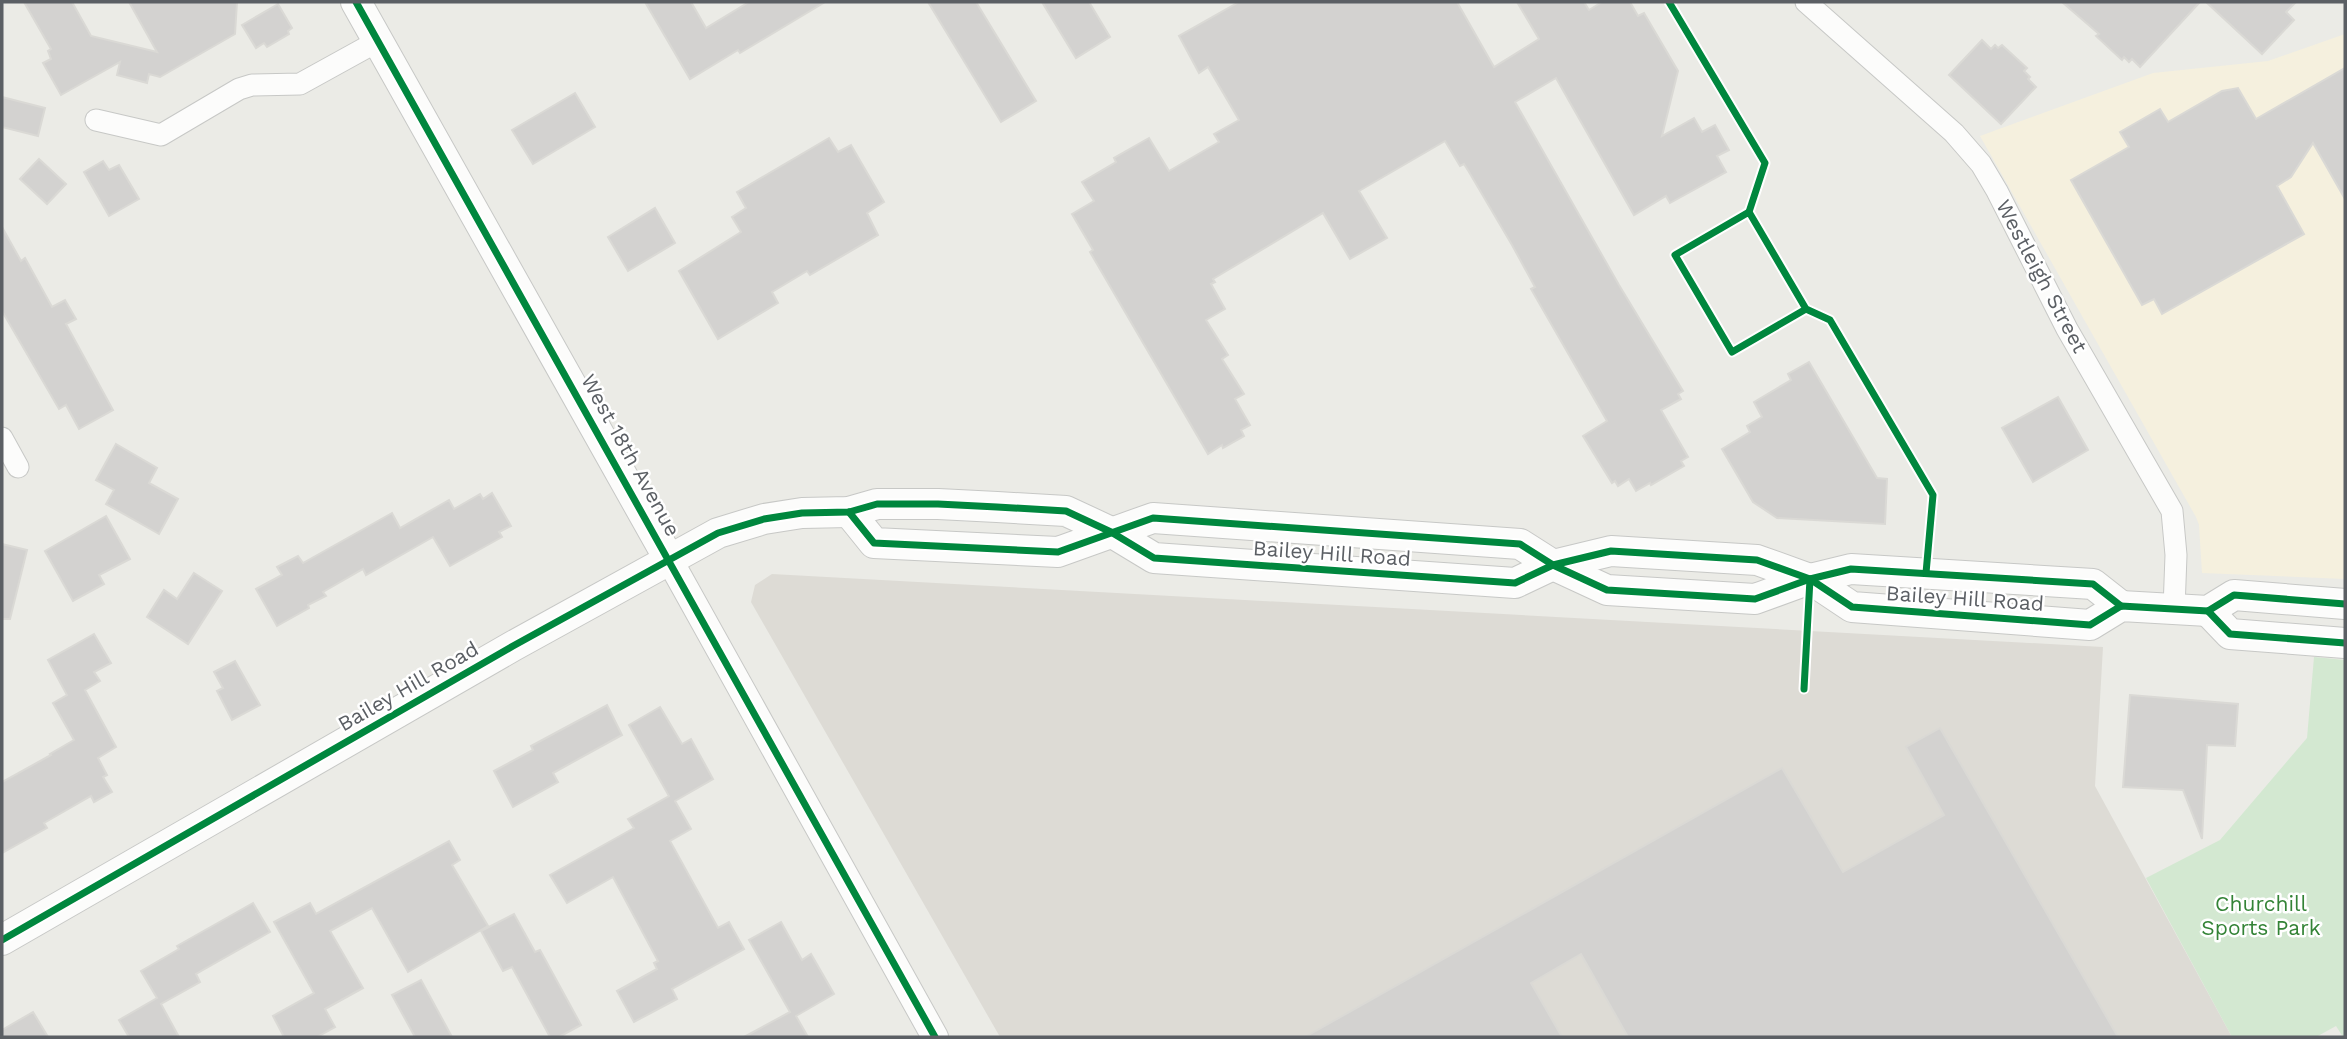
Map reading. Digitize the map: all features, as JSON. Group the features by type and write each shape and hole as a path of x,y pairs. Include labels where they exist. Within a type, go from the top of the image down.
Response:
{"main road":[{"name":"West 18th Avenue","path":"356,2 669,559"},
{"name":"Bailey Hill Road","path":"2,940 669,559 718,533 764,519 802,513 849,512 877,504 938,503 1066,511 1111,532 1154,558 1515,583 1553,565 1611,551 1757,560 1810,579 1852,607 2090,625 2121,606 2093,584 1851,569 1810,579 1755,599 1606,590 1553,565 1520,544 1153,518 1111,532 1058,552 874,543 849,512"},
{"path":"2121,606 2208,611 2234,595 2345,604"},
{"path":"2208,611 2230,634 2345,643"}],"street":[{"name":"Westleigh Street","path":"1806,2 1954,132 1989,177 2067,329 2172,511 2176,555 2174,609"},
{"path":"96,120 161,135 239,89 253,85 300,83 378,41"},
{"path":"2,439 18,467"},
{"name":"West 18th Avenue","path":"669,559 935,1037"}],"shaded area":[{"path":"2345,34 2345,579 2202,573 2199,525 2196,517 1980,136 2153,73 2268,61"},
{"path":"772,574 2103,647 2095,786 2232,1037 1000,1037 751,602 755,585"}],"green space":[{"name":"Churchill Sports Park","path":"2314,657 2345,660 2345,1037 2336,1026 2316,1037 2232,1037 2146,878 2220,840 2307,738"}],"building":[{"path":"24,2 72,2 91,36 157,52 129,2 237,2 235,34 160,77 149,74 147,83 117,75 120,62 61,95 43,63 51,59 48,51 51,49"},
{"path":"645,2 691,2 706,28 749,2 825,2 740,53 738,50 690,79"},
{"path":"928,2 976,2 1036,101 1001,122"},
{"path":"1042,2 1089,2 1110,37 1076,58"},
{"path":"1239,2 1457,2 1494,67 1539,39 1517,2 1584,2 1589,10 1602,2 1630,2 1638,16 1644,13 1678,71 1662,136 1694,118 1702,132 1715,125 1729,150 1717,156 1726,172 1670,203 1666,196 1634,215 1556,78 1515,102 1683,391 1678,394 1681,399 1661,410 1688,457 1681,461 1684,466 1636,491 1629,479 1618,486 1615,481 1612,483 1583,436 1607,421 1531,289 1535,287 1512,245 1464,164 1460,166 1445,141 1359,191 1387,238 1350,259 1323,213 1213,279 1215,282 1211,284 1225,309 1206,320 1228,355 1222,359 1244,394 1235,399 1250,425 1241,430 1244,436 1208,454 1090,252 1093,250 1072,214 1094,201 1082,182 1116,162 1114,158 1149,138 1169,171 1219,142 1214,134 1239,120 1208,67 1199,73 1179,36"},
{"path":"2062,2 2200,2 2140,67 2132,59 2129,62 2124,57 2122,60 2096,36 2099,34"},
{"path":"2206,2 2296,2 2286,12 2294,20 2262,54"},
{"path":"278,4 292,28 288,31 289,34 267,47 264,43 256,48 242,25"},
{"path":"1982,40 1991,49 1995,45 1998,48 2002,45 2027,68 2024,71 2036,87 2001,124 1949,75"},
{"path":"2345,68 2345,199 2313,143 2291,177 2277,186 2304,234 2162,314 2154,299 2142,305 2071,180 2129,147 2120,132 2160,109 2168,122 2222,91 2238,88 2256,119"},
{"path":"575,93 595,127 533,164 512,130"},
{"path":"2,97 45,108 38,136 2,127"},
{"path":"829,138 838,152 851,145 884,202 867,213 878,235 810,275 807,271 772,292 778,303 718,339 679,271 741,232 732,217 746,208 737,192"},
{"path":"39,159 66,184 47,204 20,179"},
{"path":"103,161 109,170 119,165 139,199 109,216 84,172"},
{"path":"655,208 675,243 628,271 608,237"},
{"path":"2,227 21,261 25,258 52,307 65,300 76,319 66,324 113,410 79,429 66,405 59,409 2,311"},
{"path":"1809,362 1877,478 1887,479 1885,524 1777,518 1753,502 1722,449 1750,432 1747,426 1762,417 1754,402 1791,380 1788,374"},
{"path":"2058,397 2088,450 2033,482 2002,428"},
{"path":"116,444 157,468 149,483 178,499 159,534 106,504 114,490 96,480"},
{"path":"492,493 511,526 499,532 502,537 450,566 433,537 366,575 363,569 323,592 326,596 277,626 256,589 282,575 277,567 298,556 303,563 392,513 400,528 449,500 454,509 480,494 483,499"},
{"path":"106,516 130,559 99,575 104,584 73,601 45,551"},
{"path":"2,544 27,550 10,619 2,619"},
{"path":"194,573 222,591 188,644 147,617 164,590 177,599"},
{"path":"94,634 111,663 94,672 100,681 85,690 116,747 98,758 107,775 103,777 112,792 94,802 91,796 44,823 47,828 2,853 2,782 74,740 53,703 67,695 48,660"},
{"path":"235,661 260,705 232,720 217,691 223,688 214,672"},
{"path":"2130,695 2238,704 2235,746 2207,745 2202,839 2183,790 2123,787"},
{"path":"607,705 622,735 553,773 558,782 513,807 494,771 533,750 531,746"},
{"path":"660,707 682,744 691,739 713,779 675,801 691,829 670,841 718,928 729,922 744,949 672,989 677,999 634,1022 617,991 657,969 654,963 658,961 613,877 567,903 550,875 634,828 628,819 669,796 629,725"},
{"path":"1940,728 2118,1037 1628,1037 1581,954 1531,983 1562,1037 1305,1037 1782,768 1843,872 1944,815 1906,747"},
{"path":"449,841 460,860 452,865 488,926 408,972 372,908 330,931 363,988 325,1009 335,1027 317,1037 284,1037 273,1016 314,993 274,922 310,903 316,914"},
{"path":"253,903 270,932 196,974 200,982 161,1004 179,1037 129,1037 119,1020 157,998 141,971 179,949 177,946"},
{"path":"514,914 535,952 540,950 581,1025 559,1037 550,1037 512,967 503,971 481,931"},
{"path":"781,922 802,960 811,954 834,994 796,1016 808,1037 744,1037 790,1012 749,940"},
{"path":"421,980 452,1037 415,1037 392,995"},
{"path":"33,1012 48,1037 2,1037 2,1030"}],"cycle path":[{"path":"356,2 935,1037"},
{"path":"1669,2 1765,163 1749,212"},
{"path":"1806,309 1732,352 1675,255 1749,212 1806,309 1830,320 1933,495 1926,573"},
{"path":"2,940 513,646 718,533 764,519 802,513 849,512 877,504 938,504 1066,511 1111,532 1154,558 1515,583 1553,565 1611,551 1757,560 1810,579 1852,607 2090,625 2121,606 2208,611 2234,595 2345,604"},
{"path":"849,512 874,543 1058,552 1153,518 1520,544 1553,565 1607,590 1755,599 1810,579 1851,569 2093,584 2121,606"},
{"path":"1804,689 1810,579"},
{"path":"2208,611 2230,634 2345,643"}]}
